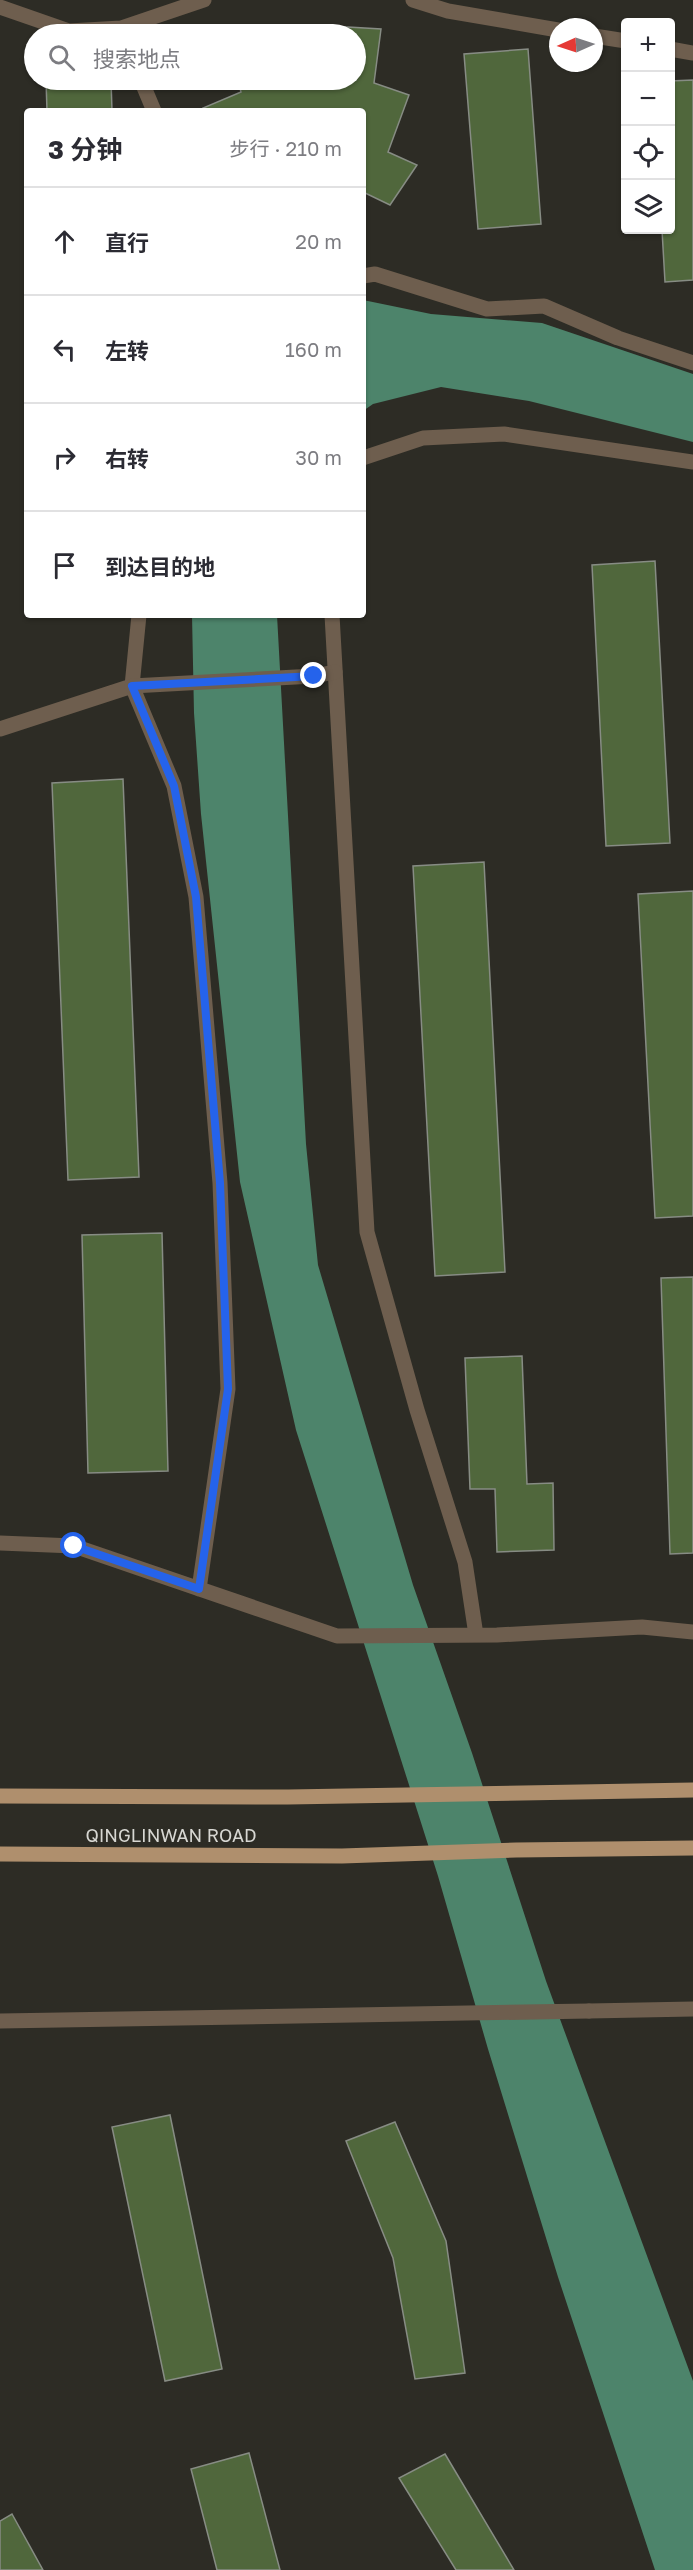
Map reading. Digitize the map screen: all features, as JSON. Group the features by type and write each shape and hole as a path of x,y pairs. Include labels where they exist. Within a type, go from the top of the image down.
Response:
{"main road":[{"path":"0,1796 288,1797 693,1790"},
{"name":"QINGLINWAN ROAD","path":"0,1854 342,1856 516,1850 693,1848"}],"street":[{"path":"141,24 204,0"},
{"path":"413,0 448,11 549,28"},
{"path":"0,7 49,24"},
{"path":"603,37 621,40"},
{"path":"675,50 693,53"},
{"path":"145,90 153,108"},
{"path":"366,276 375,274 487,309 544,306 618,338 693,363"},
{"path":"366,455 423,438 504,434 693,462"},
{"path":"140,618 132,686 174,786 196,897 220,1183 228,1389 199,1589"},
{"path":"332,618 367,1233 417,1410 465,1562 476,1635"},
{"path":"0,729 132,686 314,676 335,672"},
{"path":"0,1543 74,1546 337,1636 476,1635 642,1627 693,1632"},
{"path":"0,2021 693,2009"}],"shaded area":[{"path":"366,301 431,314 542,323 693,374 693,442 529,401 441,387 373,404 366,409"},
{"path":"192,618 277,618 306,1144 318,1265 413,1585 472,1753 546,1981 693,2381 693,2570 655,2570 558,2277 438,1876 296,1430 240,1182 201,814 194,713"}],"building":[{"path":"366,28 381,29 374,83 409,95 388,152 417,165 390,205 366,193 366,108 203,108 241,92 240,90 366,90"},
{"path":"528,49 541,224 478,229 464,54"},
{"path":"693,80 693,280 665,282 662,234 675,234 675,81"},
{"path":"46,90 111,90 112,108 47,108"},
{"path":"655,561 670,843 606,846 592,565"},
{"path":"123,779 139,1177 68,1180 52,783"},
{"path":"484,862 505,1272 435,1276 413,866"},
{"path":"693,891 693,1216 655,1218 638,894"},
{"path":"162,1233 168,1471 88,1473 82,1235"},
{"path":"693,1277 693,1553 670,1554 661,1278"},
{"path":"522,1356 527,1484 553,1483 554,1550 497,1552 495,1489 470,1489 465,1358"},
{"path":"170,2115 222,2369 165,2381 112,2127"},
{"path":"395,2122 446,2241 465,2373 415,2379 393,2258 346,2141"},
{"path":"249,2453 280,2570 217,2570 191,2469"},
{"path":"445,2454 514,2570 456,2570 399,2478"},
{"path":"12,2514 43,2570 0,2570 0,2521"}],"route":[{"path":"74,1546 199,1589 228,1389 220,1183 196,897 174,786 132,686 314,676"}]}
